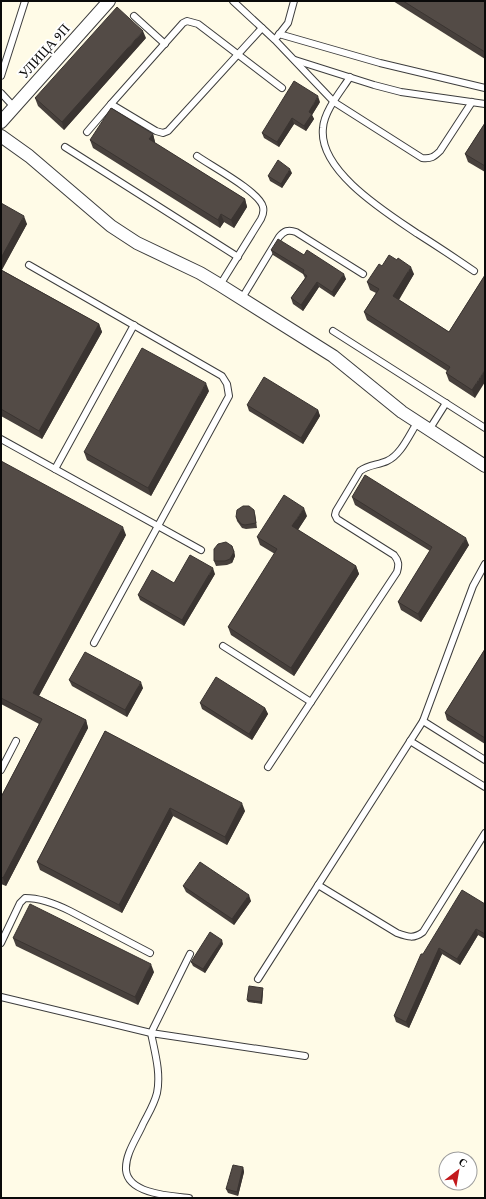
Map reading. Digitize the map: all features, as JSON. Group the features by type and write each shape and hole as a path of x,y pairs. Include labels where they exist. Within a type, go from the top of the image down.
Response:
{"street":[{"name":"УЛИЦА 9П","path":"1,122 110,1"},
{"path":"1,136 29,156 111,226 137,244 200,273 333,356 389,402 485,466"}],"lane":[{"path":"1,76 25,1"},
{"path":"233,1 275,40 334,102 422,158 429,159 440,151 472,102"},
{"path":"275,40 288,23 294,1"},
{"path":"134,16 164,44"},
{"path":"86,132 183,23 187,21 198,24 282,88"},
{"path":"111,104 156,131 162,133 168,132 262,28"},
{"path":"279,34 380,63 485,88"},
{"path":"294,59 401,92 485,104"},
{"path":"350,77 325,117 322,128 325,145 333,163 361,194 474,270"},
{"path":"1,93 14,107"},
{"path":"65,147 238,257"},
{"path":"197,156 253,193 263,206 261,219 220,285"},
{"path":"242,298 279,236 290,230 296,232 363,274"},
{"path":"29,265 222,376 227,384 229,396 94,643"},
{"path":"55,469 134,325"},
{"path":"333,332 485,428"},
{"path":"429,430 446,403"},
{"path":"268,767 397,572 398,560 394,555 337,519 335,515 360,471 366,467 386,462 394,457 417,422"},
{"path":"1,439 201,550"},
{"path":"258,979 423,721 473,586 485,564"},
{"path":"223,646 311,702"},
{"path":"423,721 485,760"},
{"path":"1,770 16,741"},
{"path":"410,741 485,787"},
{"path":"318,885 397,933 407,937 416,937 423,932 485,833"},
{"path":"1,943 20,903 25,898 31,898 56,904 150,953"},
{"path":"188,1198 164,1196 145,1190 130,1179 126,1169 129,1153 153,1105 159,1084 158,1064 150,1033 190,954"},
{"path":"1,997 150,1033 305,1056"}],"building":[{"path":"403,1 485,1 485,52"},
{"path":"117,7 143,31 62,122 35,98"},
{"path":"294,81 318,96 309,112 312,114 304,126 292,118 277,142 262,133"},
{"path":"111,108 153,134 149,139 245,199 231,220 221,214 218,220 90,140"},
{"path":"485,123 485,166 465,154"},
{"path":"278,160 290,169 281,184 268,176"},
{"path":"1,203 24,216 1,258"},
{"path":"278,239 304,255 307,250 344,274 332,292 317,282 301,305 291,298 307,276 303,273 304,270 271,250"},
{"path":"389,255 397,260 398,258 411,267 393,296 449,332 485,275 485,370 472,390 446,373 450,367 364,312 379,289 367,282 379,264 382,266"},
{"path":"1,270 99,324 39,431 1,409"},
{"path":"142,348 206,383 148,488 84,452"},
{"path":"264,377 318,410 301,438 247,405"},
{"path":"1,461 123,527 33,693 86,720 3,878 1,877 1,797 42,719 1,698"},
{"path":"365,475 466,538 418,614 398,602 432,547 352,497"},
{"path":"284,495 304,508 292,526 356,566 291,668 228,627 277,549 257,537"},
{"path":"243,506 249,506 254,510 256,523 245,525 241,524 236,517 237,510"},
{"path":"226,542 232,546 234,552 230,559 225,561 214,561 214,549 218,544"},
{"path":"190,555 213,568 182,620 138,595 152,570 174,583"},
{"path":"485,649 485,738 445,713"},
{"path":"85,652 141,682 125,710 69,680"},
{"path":"216,677 265,708 249,734 200,703"},
{"path":"105,731 242,803 225,837 170,808 119,905 37,862"},
{"path":"200,862 249,895 232,919 183,886"},
{"path":"462,890 485,904 485,934 476,929 457,959 439,948 406,1022 394,1016 421,954 423,954"},
{"path":"30,904 151,964 135,997 13,938"},
{"path":"210,932 222,940 203,969 191,962"},
{"path":"249,986 263,988 261,1002 247,1000"},
{"path":"233,1165 243,1167 237,1192 226,1189"}]}
